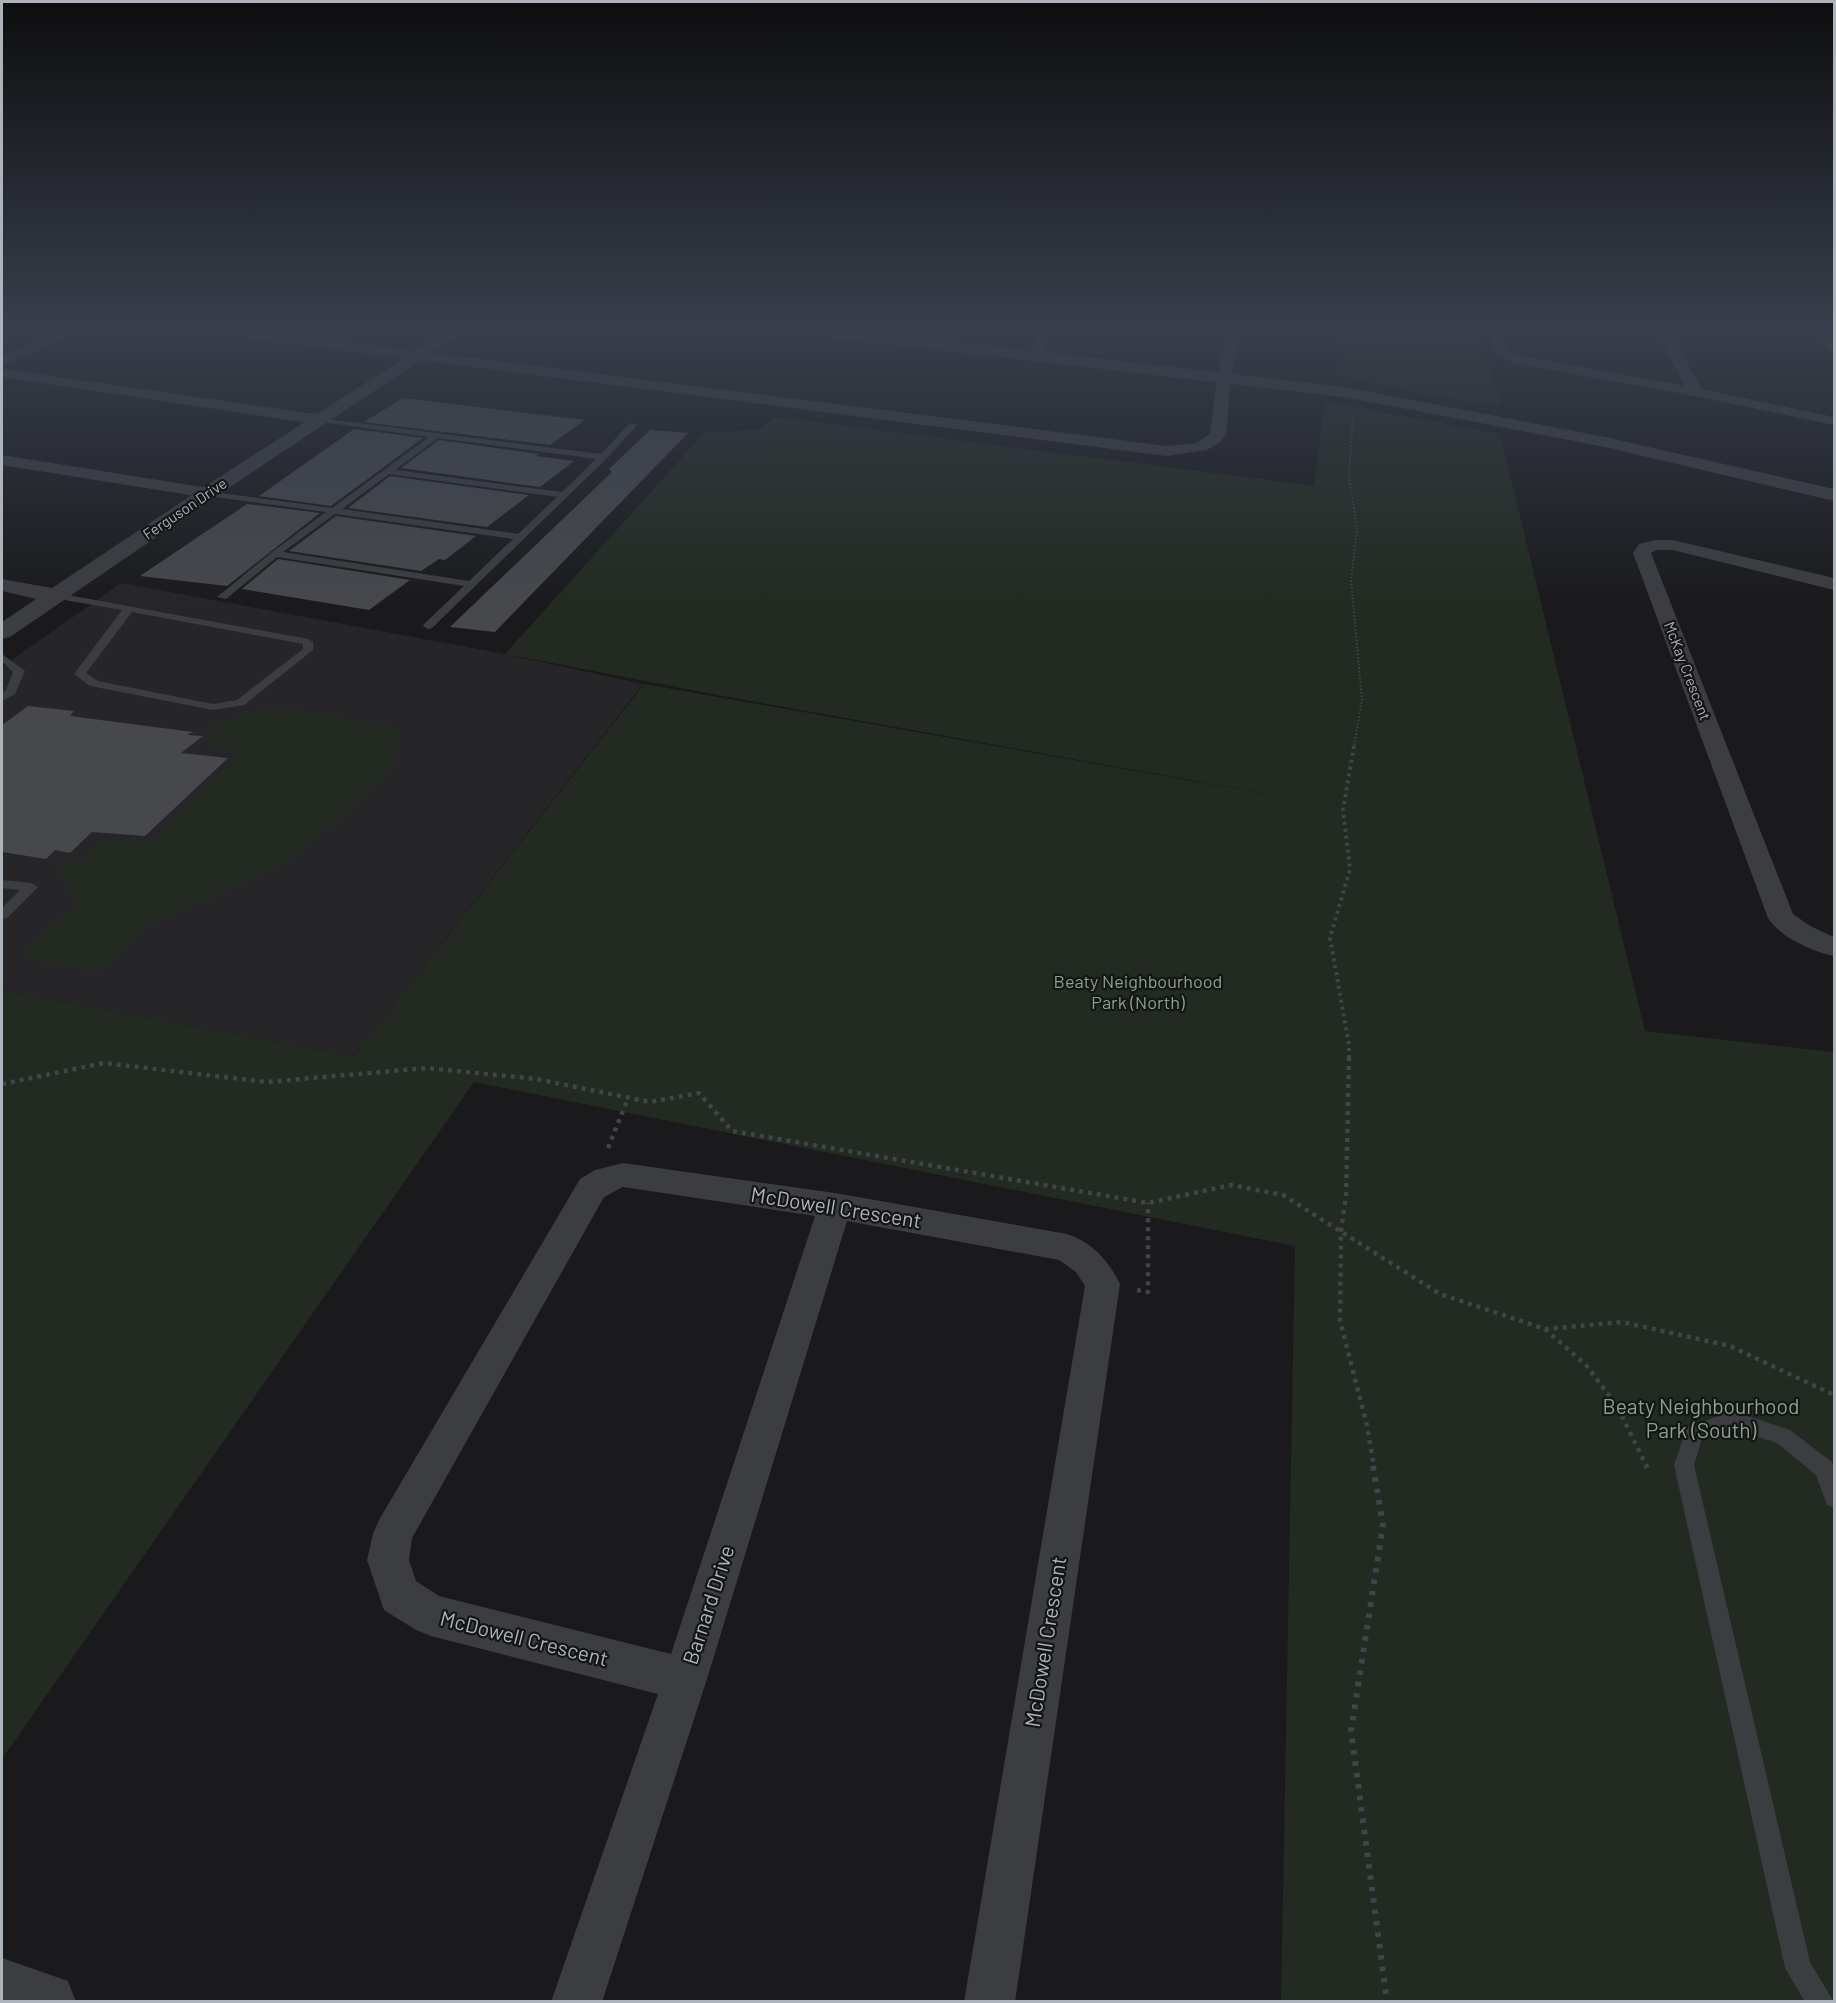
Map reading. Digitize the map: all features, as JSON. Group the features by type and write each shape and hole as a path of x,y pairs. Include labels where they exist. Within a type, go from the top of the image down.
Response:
{"street":[{"path":"922,419 1167,451 1203,446 1214,441 1218,435 1220,419"},
{"path":"1485,419 1605,442 1834,495"},
{"name":"Ferguson Drive","path":"2,632 208,493 322,420"},
{"path":"2,460 208,493"},
{"name":"McKay Crescent","path":"1834,584 1673,545 1655,545 1645,548 1642,553 1781,918 1800,932 1834,947"},
{"path":"2,585 57,596"},
{"name":"McDowell Crescent","path":"685,1679 431,1615 399,1595 388,1560 393,1534 592,1188 606,1179 623,1175 835,1206 1066,1248 1088,1262 1103,1284 989,2001"},
{"name":"Barnard Drive","path":"576,2001 685,1679 835,1206"}],"lane":[{"path":"322,420 603,457"},
{"path":"428,626 603,457 633,425"},
{"path":"222,597 275,554 436,435"},
{"path":"387,471 563,495"},
{"path":"208,493 520,537"},
{"path":"275,554 471,584"},
{"path":"57,596 129,608 308,642 308,650 240,703 213,707 94,684 80,674 129,608"},
{"path":"2,657 19,671 11,692 2,699"},
{"path":"2,884 31,887 2,915"},
{"path":"1821,2001 1798,1968 1689,1488 1684,1465 1694,1434 1733,1420 1784,1436 1825,1469 1834,1498"}],"path":[{"path":"1353,419 1349,477 1357,528 1351,580 1362,699 1343,810 1350,868 1330,938 1349,1046 1346,1196 1341,1231 1340,1320 1367,1426 1383,1525 1351,1731 1387,2001"},
{"path":"2,1084 104,1063 267,1082 427,1068 536,1079 650,1102 699,1093 732,1131 1148,1203 1231,1185 1283,1196 1440,1294 1545,1329 1586,1365 1617,1406 1647,1468"},
{"path":"592,1188 628,1098"},
{"path":"1103,1284 1148,1292 1148,1203"},
{"path":"1545,1329 1622,1322 1730,1346 1834,1395"}],"shaded area":[{"path":"121,583 505,654 643,684 354,1056 2,990 2,667"}],"green space":[{"path":"773,419 795,419 1314,486 1323,419 1421,419 1500,434 1645,1031 1834,1052 1834,2001 1281,2001 1295,1246 474,1082 2,1759 2,990 354,1056 644,684 1340,807 723,696 505,654 705,432 758,430"},
{"path":"275,706 401,729 391,773 287,862 150,925 100,972 20,957 81,901 71,896 57,863 81,863 101,840 150,844 243,751 203,745 212,737 210,726"}],"building":[{"path":"368,419 585,420 550,445 364,422"},
{"path":"354,429 423,438 331,506 259,496"},
{"path":"650,430 688,433 495,632 450,627 612,472 609,469"},
{"path":"439,440 574,461 540,487 401,468"},
{"path":"390,476 529,495 487,527 348,508"},
{"path":"247,504 320,513 227,586 140,576"},
{"path":"336,516 476,536 445,560 439,559 421,571 289,551"},
{"path":"278,559 410,580 369,610 242,589"},
{"path":"28,706 74,711 70,716 193,732 187,735 203,736 181,753 228,758 145,836 92,832 70,853 55,850 46,859 2,852 2,725"}],"park label":[{"name":"Beaty Neighbourhood Park (North)","path":"1138,992"},
{"name":"Beaty Neighbourhood Park (South)","path":"1701,1419"}]}
